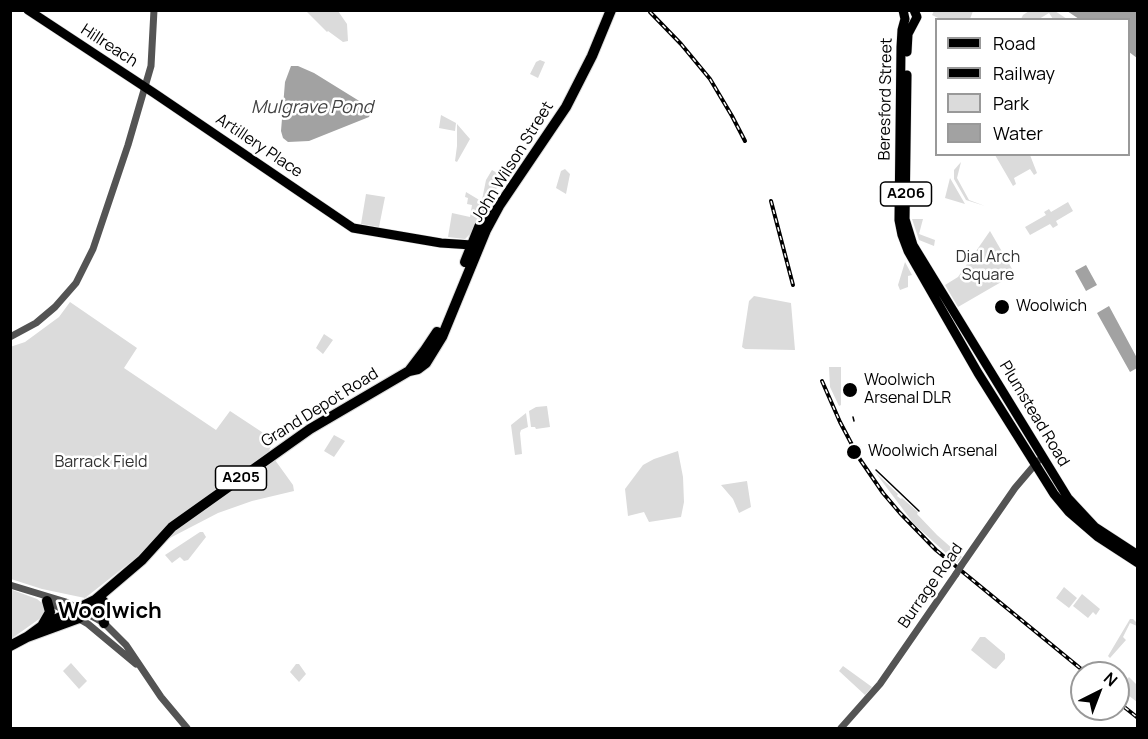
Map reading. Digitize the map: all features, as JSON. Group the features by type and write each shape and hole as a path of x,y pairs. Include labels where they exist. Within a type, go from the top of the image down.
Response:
{"highway":[{"name":"John Wilson Street","path":"425,350 442,321 481,224 567,90 604,10"},
{"name":"John Wilson Street","path":"426,363 442,337 486,230 499,206 566,107 592,56 611,10"},
{"name":"Grand Depot Road","path":"160,542 179,522 310,429 408,370 425,350"},
{"name":"Grand Depot Road","path":"408,370 418,369 426,363"},
{"name":"A205","path":"10,646 103,601 146,563 160,542"},
{"name":"A205","path":"27,637 42,626 79,613 129,572 160,542"},
{"path":"42,626 50,612 47,601"},
{"path":"103,601 100,609 104,623"}],"main road":[{"name":"Hillreach","path":"28,10 145,87"},
{"name":"Beresford Street","path":"911,16 902,30 905,219 913,245 928,269"},
{"name":"Artillery Place","path":"145,87 350,226 471,248"},
{"name":"Beresford Street","path":"904,113 899,220 908,251 927,282"},
{"name":"Plumstead Road","path":"928,269 1064,492 1081,513 1106,535 1137,555"},
{"name":"Plumstead Road","path":"927,282 978,373 1054,494 1069,512 1098,537 1137,563"}],"street":[{"path":"10,338 36,323 55,308 82,273 103,224 145,87 153,56 154,10"},
{"name":"Burrage Road","path":"841,729 875,691 1015,488 1042,457"},
{"path":"10,585 47,596 79,613 138,666"},
{"path":"35,593 47,601 104,623 126,645 138,666 187,729"}],"green space":[{"path":"306,11 338,11 347,24 348,41 343,42 327,32"},
{"path":"934,11 973,11 970,18 938,18 932,15"},
{"path":"1029,11 1055,11 1066,18 1052,18 1049,13 1041,18 1022,18"},
{"path":"540,60 545,62 538,78 530,74 536,62"},
{"path":"441,115 456,123 455,131 439,128"},
{"path":"457,124 470,139 457,162 455,161"},
{"path":"996,156 1030,156 1037,173 1034,175 1030,169 1014,178 1016,184 1013,186"},
{"path":"961,162 957,178 969,200 985,206 966,200 954,179 954,170"},
{"path":"565,169 570,174 566,194 556,188 561,171"},
{"path":"492,170 504,177 487,203 482,200 486,180"},
{"path":"950,178 965,204 945,198"},
{"path":"466,192 486,204 472,232 465,239 448,237 452,213 470,217 472,205 467,204"},
{"path":"366,194 385,197 379,227 361,224"},
{"path":"1068,202 1073,211 1056,221 1058,225 1053,228 1050,224 1030,235 1025,227 1046,215 1044,212 1049,209 1051,212"},
{"path":"912,219 923,219 919,234 935,240 934,246 919,240"},
{"name":"Dial Arch Square","path":"990,231 1015,274 958,307 945,285 958,277"},
{"path":"905,262 912,275 908,276 908,287 900,290 898,285"},
{"path":"754,296 791,303 795,350 745,349 742,347 749,301"},
{"name":"Barrack Field","path":"70,302 137,348 124,368 216,430 230,411 274,440 267,455 85,598 42,589 11,579 10,347 25,342 59,317"},
{"path":"324,334 333,340 323,354 316,348"},
{"path":"829,367 841,367 841,405 839,406 830,387"},
{"path":"547,406 550,427 536,429 531,427 529,411 536,407"},
{"path":"526,413 528,427 520,433 522,454 515,455 511,425"},
{"path":"334,435 345,441 334,457 324,451"},
{"path":"678,451 683,477 684,502 681,517 649,522 644,512 628,516 625,489 643,465"},
{"path":"275,460 293,485 294,491 252,501 218,513 166,540 175,531"},
{"path":"875,472 962,557 957,563 914,524"},
{"path":"747,481 751,507 739,513 733,499 721,485"},
{"path":"203,532 206,537 188,560 184,561 180,557 172,563 165,555"},
{"path":"1064,587 1077,598 1069,608 1056,598"},
{"path":"10,589 37,599 42,603 45,611 42,617 11,639"},
{"path":"1082,594 1100,609 1096,615 1093,612 1088,618 1073,606"},
{"path":"1130,619 1137,623 1137,626 1130,623 1123,637 1126,640 1110,658 1108,656"},
{"path":"980,637 985,637 1005,654 1005,659 996,669 971,650"},
{"path":"71,663 87,681 79,689 63,671"},
{"path":"296,664 299,664 306,674 299,682 290,672"},
{"path":"843,666 872,687 865,695 839,671"},
{"path":"1130,678 1137,685 1137,702 1130,697"}],"water":[{"path":"1067,11 1137,11 1137,58 1130,53 1130,18 1078,18"},
{"name":"Mulgrave Pond","path":"291,66 298,66 314,73 369,107 371,112 369,117 309,141 288,142 283,138 281,131 285,82"},
{"path":"1086,265 1097,285 1086,291 1075,271"},
{"path":"1109,306 1137,358 1137,368 1130,372 1097,313"}],"tram line":[{"path":"853,417 854,421"},
{"path":"876,470 919,511"}],"railway":[{"path":"650,12 710,79 745,141"},
{"path":"771,201 793,285"},
{"path":"822,381 859,458 900,513 936,550 1071,661"},
{"path":"1130,712 1138,718"}],"place":[{"name":"Woolwich","path":"1002,307"},
{"name":"Woolwich Arsenal DLR","path":"850,390"},
{"name":"Woolwich Arsenal","path":"854,452"}],"district":[{"name":"Woolwich","path":"110,612"}]}
